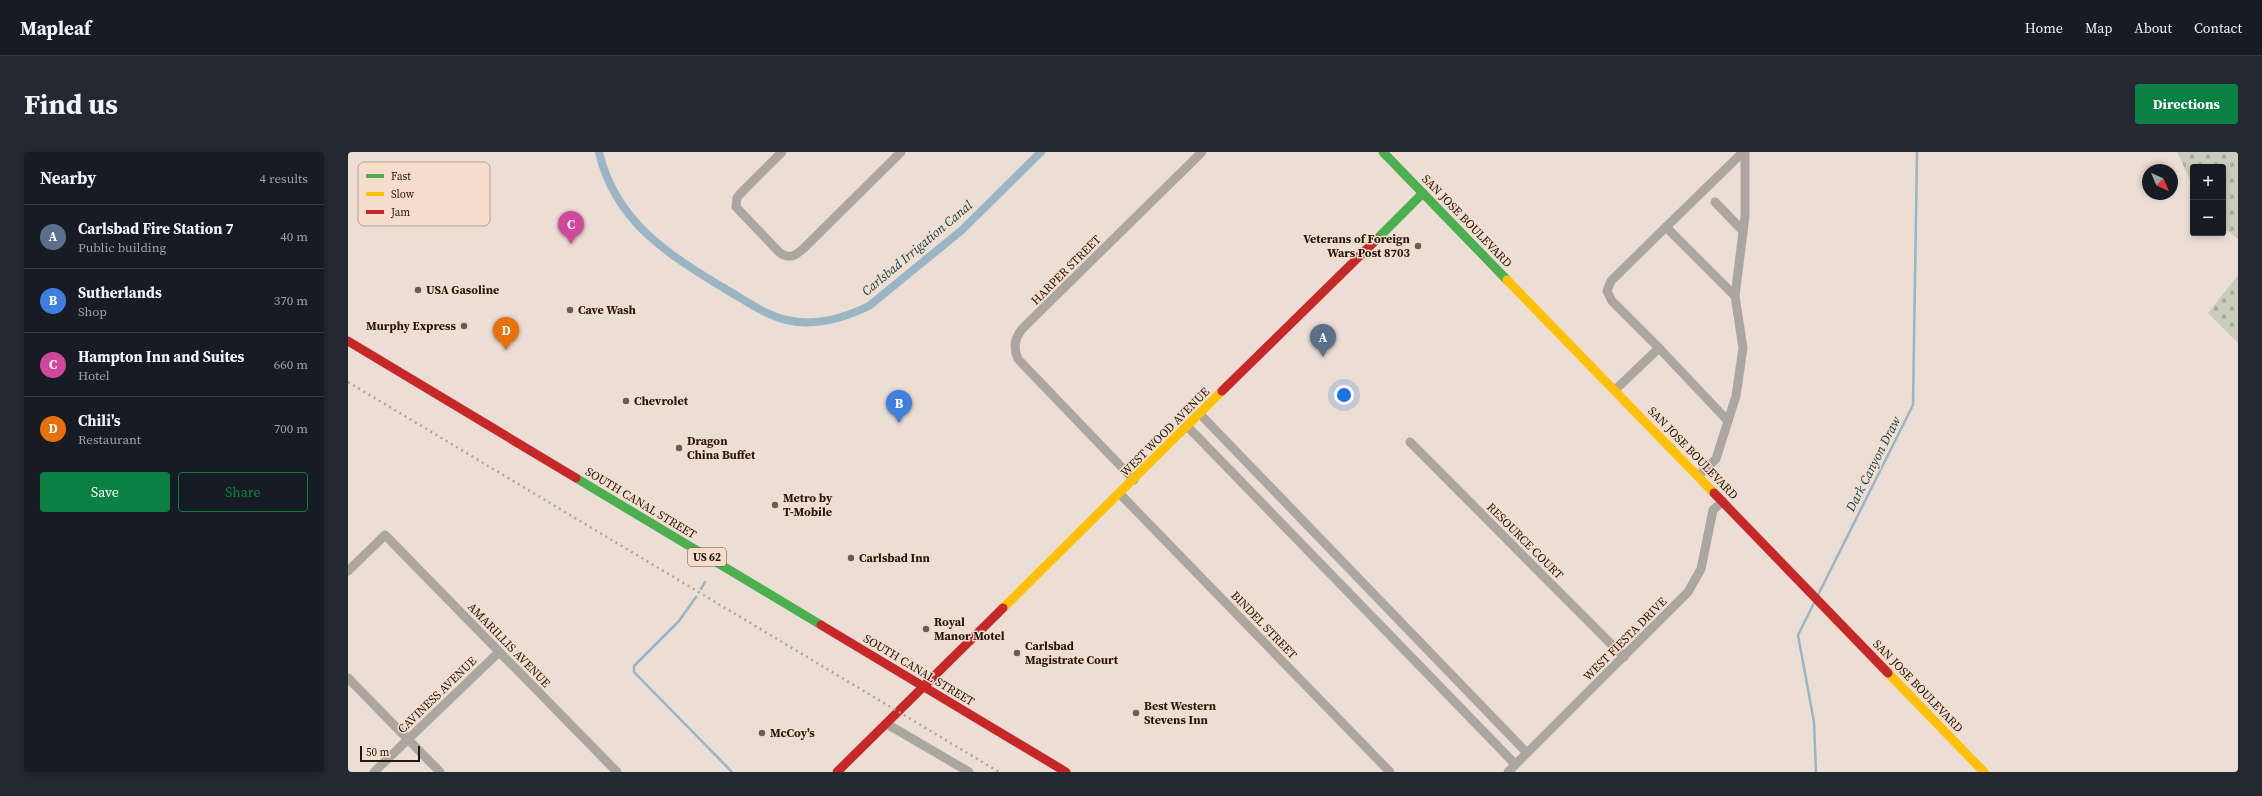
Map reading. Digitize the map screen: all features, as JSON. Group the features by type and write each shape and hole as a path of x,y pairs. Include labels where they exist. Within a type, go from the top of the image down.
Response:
{"main road":[{"name":"SAN JOSE BOULEVARD","path":"1383,152 1852,634 1984,772"},
{"name":"WEST WOOD AVENUE","path":"837,772 925,687 1423,193"},
{"name":"SOUTH CANAL STREET","path":"348,341 1066,772"}],"street":[{"path":"782,152 740,194 736,207 779,252 791,257 797,255 901,152"},
{"name":"HARPER STREET","path":"1134,480 1018,359 1015,349 1019,333 1202,152"},
{"path":"1728,421 1612,301 1607,291 1611,281 1744,152"},
{"path":"1698,476 1716,458 1736,396 1743,348 1735,296 1745,216 1744,152"},
{"path":"1715,202 1743,231"},
{"path":"1666,227 1735,296"},
{"path":"1614,390 1659,348"},
{"path":"1200,414 1527,753"},
{"path":"1188,427 1516,764"},
{"name":"RESOURCE COURT","path":"1410,442 1624,657"},
{"name":"BINDEL STREET","path":"1120,494 1390,772"},
{"name":"WEST FIESTA DRIVE","path":"1508,772 1676,607 1695,582 1706,552 1713,510 1723,501"},
{"name":"AMARILLIS AVENUE","path":"348,571 385,535 615,771"},
{"name":"CAVINESS AVENUE","path":"374,772 500,652"},
{"path":"348,678 440,772"},
{"path":"887,724 969,772"}],"green space":[{"path":"2177,152 2238,152 2238,239 2226,229 2226,164 2190,164 2190,180"},
{"path":"2238,275 2238,343 2208,313"}],"waterway":[{"name":"Carlsbad Irrigation Canal","path":"599,152 607,177 618,198 631,217 647,234 685,264 749,303 771,315 798,322 819,322 839,318 869,306 962,230 1041,152"},
{"name":"Dark Canyon Draw","path":"1818,595 1913,405 1917,152"},
{"path":"701,589 705,582"},
{"path":"696,597 679,621 634,666 634,672 732,772"},
{"name":"Dark Canyon Draw","path":"1814,603 1798,635 1814,722 1816,772"}],"railway":[{"path":"348,382 999,772"}],"traffic: fast":[{"path":"1383,152 1507,280"},
{"path":"1377,239 1423,193"},
{"path":"576,478 821,625"}],"traffic: slow":[{"path":"1507,280 1714,493"},
{"path":"1003,608 1222,391"},
{"path":"1888,673 1984,772"}],"traffic: jam":[{"path":"1222,391 1377,239"},
{"path":"348,341 576,478"},
{"path":"1714,493 1888,673"},
{"path":"837,772 1003,608"},
{"path":"821,625 1066,772"}],"place":[{"name":"Hampton Inn and Suites","path":"571,244"},
{"name":"Veterans of Foreign Wars Post 8703","path":"1418,246"},
{"name":"USA Gasoline","path":"418,290"},
{"name":"Cave Wash","path":"570,310"},
{"name":"Murphy Express","path":"464,326"},
{"name":"Chili's","path":"506,350"},
{"name":"Carlsbad Fire Station 7","path":"1323,357"},
{"name":"Chevrolet","path":"626,401"},
{"name":"Sutherlands","path":"899,423"},
{"name":"Dragon China Buffet","path":"679,448"},
{"name":"Metro by T-Mobile","path":"775,505"},
{"name":"Carlsbad Inn","path":"851,558"},
{"name":"Royal Manor Motel","path":"926,629"},
{"name":"Carlsbad Magistrate Court","path":"1017,653"},
{"name":"Best Western Stevens Inn","path":"1136,713"},
{"name":"McCoy's","path":"762,733"}]}
